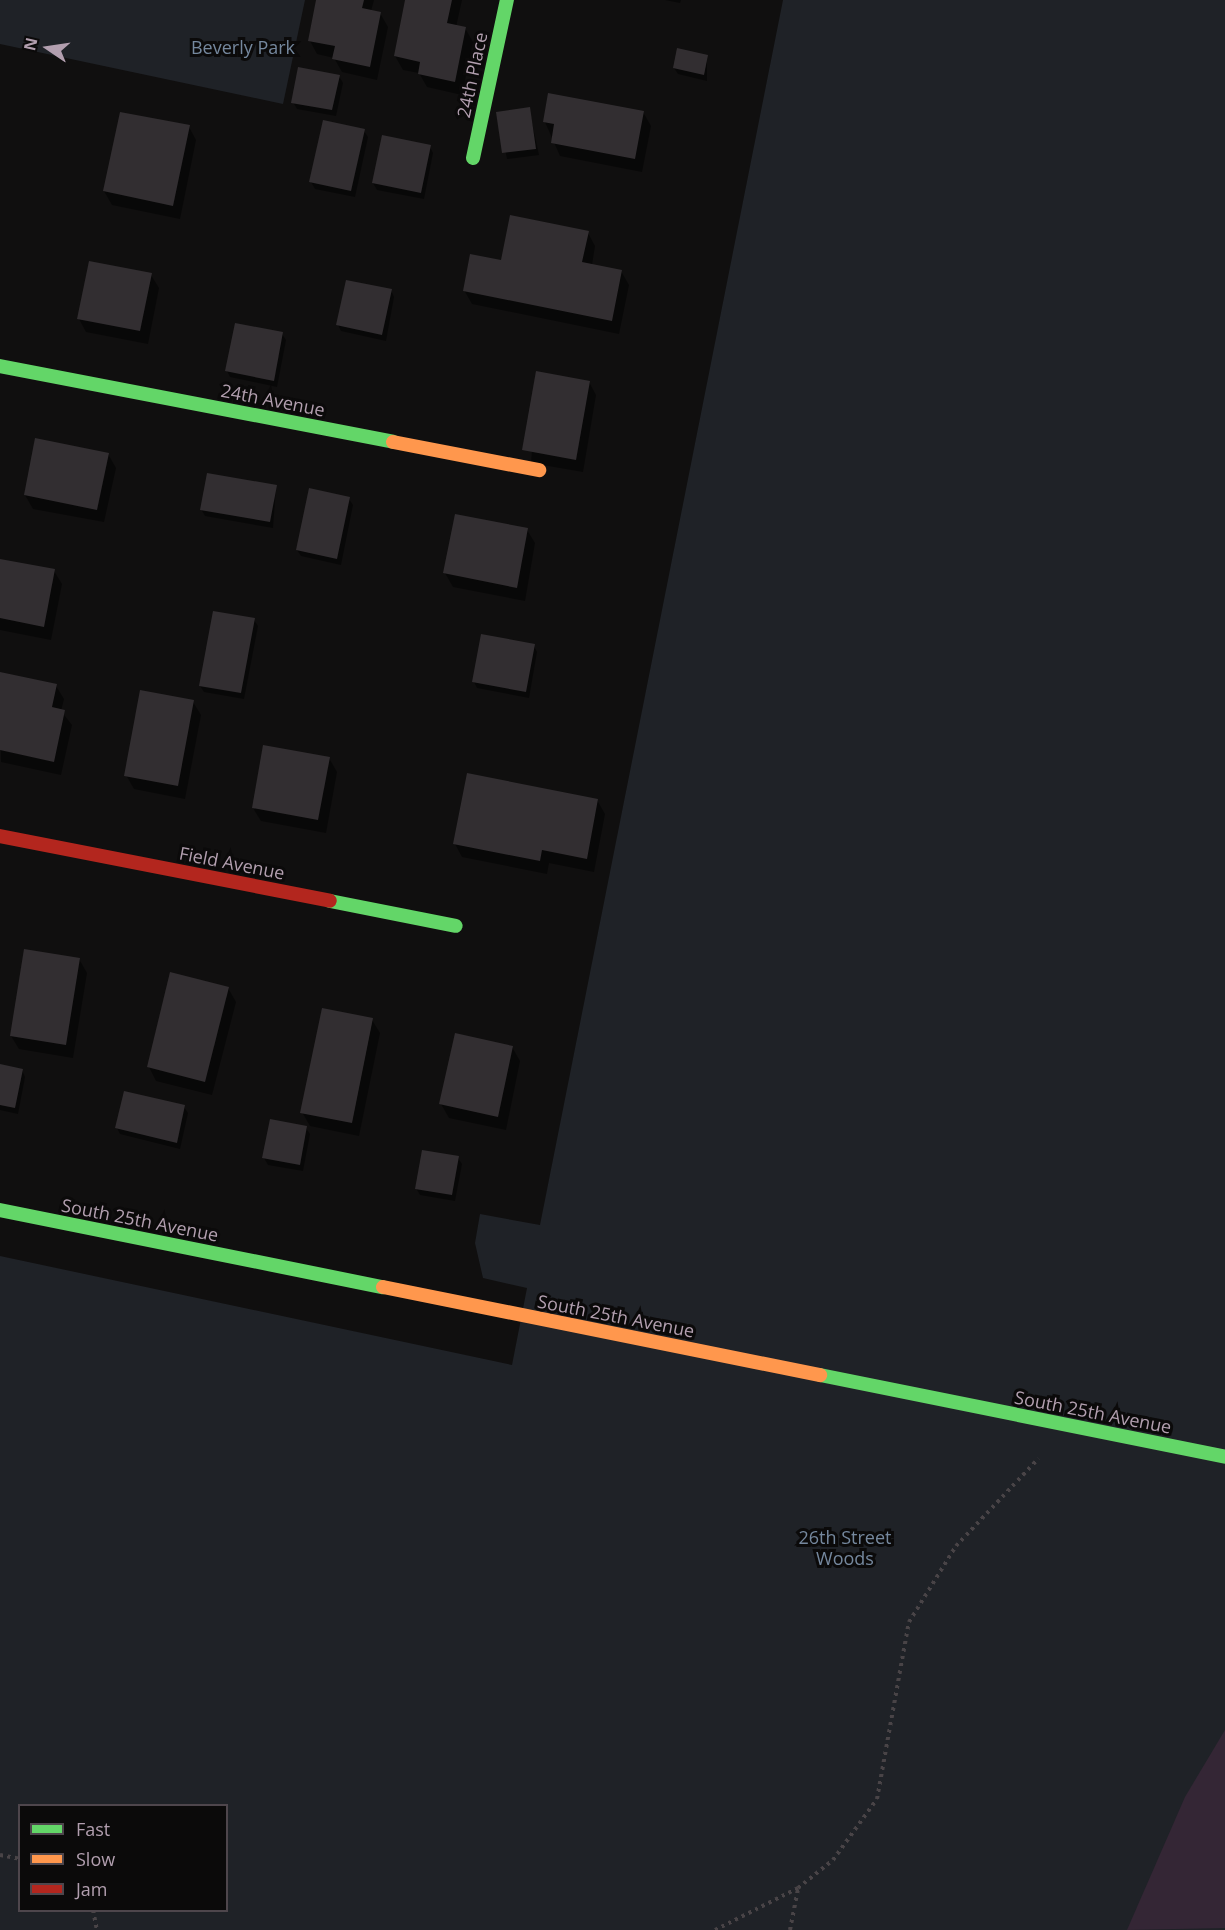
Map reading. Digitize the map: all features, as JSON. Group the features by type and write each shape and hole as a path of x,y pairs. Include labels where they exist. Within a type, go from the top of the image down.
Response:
{"street":[{"name":"24th Place","path":"473,158 507,0"},
{"name":"24th Avenue","path":"0,366 539,470"},
{"name":"Field Avenue","path":"0,836 456,926"},
{"name":"South 25th Avenue","path":"0,1210 1225,1457"}],"path":[{"path":"715,1930 798,1888 833,1860 878,1798 909,1622 956,1546 1069,1425"},
{"path":"0,1855 18,1859"},
{"path":"790,1930 798,1888"},
{"path":"93,1912 97,1930"}],"green space":[{"name":"Beverly Park","path":"0,0 305,0 283,104 0,44"},
{"name":"26th Street Woods","path":"783,0 1225,0 1225,1930 0,1930 0,1256 512,1365 527,1288 483,1278 475,1243 480,1214 540,1225"}],"shaded area":[{"path":"1225,1730 1225,1928 1127,1930 1185,1797"}],"building":[{"path":"316,0 364,0 362,8 381,12 370,67 332,59 335,46 308,41"},
{"path":"405,0 452,0 447,23 466,27 455,82 418,74 420,62 394,56"},
{"path":"677,48 708,55 704,75 673,68"},
{"path":"298,67 340,75 332,110 291,103"},
{"path":"548,93 644,111 635,159 551,143 554,124 543,122"},
{"path":"530,107 536,149 502,153 496,112"},
{"path":"120,112 190,125 173,206 103,191"},
{"path":"323,120 365,129 351,191 309,182"},
{"path":"382,135 431,145 421,193 372,183"},
{"path":"510,215 589,231 582,262 622,270 612,321 463,291 470,254 501,260"},
{"path":"89,261 152,273 140,331 77,319"},
{"path":"346,280 392,289 382,335 336,325"},
{"path":"235,323 283,332 274,381 225,371"},
{"path":"536,371 590,381 576,460 522,450"},
{"path":"35,438 109,453 97,510 24,495"},
{"path":"207,473 277,485 270,522 200,510"},
{"path":"309,488 350,497 337,559 296,550"},
{"path":"455,514 528,528 517,588 443,573"},
{"path":"0,559 55,569 44,627 0,618"},
{"path":"213,611 255,618 241,693 199,686"},
{"path":"481,634 535,644 526,692 472,682"},
{"path":"0,672 57,684 52,707 65,710 54,762 0,750"},
{"path":"140,690 194,700 178,786 124,776"},
{"path":"263,745 330,757 318,820 252,808"},
{"path":"467,773 598,799 587,859 542,850 540,861 453,844"},
{"path":"24,949 80,958 66,1045 10,1036"},
{"path":"170,972 229,987 205,1082 147,1067"},
{"path":"322,1008 373,1018 352,1123 300,1113"},
{"path":"455,1033 513,1046 498,1117 439,1104"},
{"path":"0,1064 23,1069 15,1108 0,1105"},
{"path":"124,1091 185,1105 177,1143 115,1128"},
{"path":"270,1119 307,1126 300,1165 262,1158"},
{"path":"422,1150 459,1156 452,1195 415,1189"}],"traffic: fast":[{"path":"473,158 507,0"},
{"path":"0,366 393,442"},
{"path":"330,901 456,926"},
{"path":"0,1210 383,1287"},
{"path":"820,1375 1225,1457"}],"traffic: slow":[{"path":"393,442 539,470"},
{"path":"383,1287 820,1375"}],"traffic: jam":[{"path":"0,836 330,901"}]}
